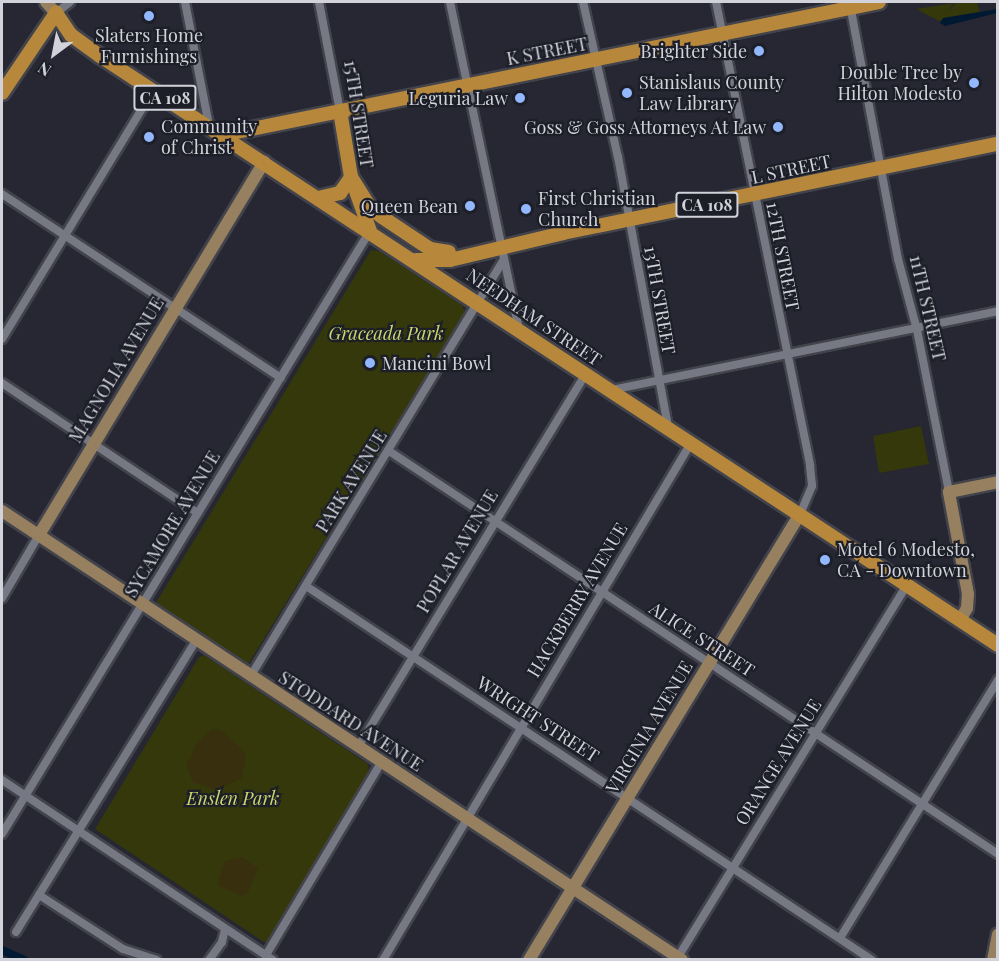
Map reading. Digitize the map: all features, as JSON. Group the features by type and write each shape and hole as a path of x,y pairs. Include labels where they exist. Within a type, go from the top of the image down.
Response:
{"main road":[{"name":"K STREET","path":"222,135 724,34 850,4 879,2"},
{"name":"NEEDHAM STREET","path":"56,8 71,35 153,91 416,260 998,645"},
{"path":"2,93 56,8"},
{"name":"15TH STREET","path":"340,111 351,177 370,231"},
{"name":"L STREET","path":"416,260 450,260 469,255 503,254 629,220 998,144"},
{"path":"318,198 340,193 351,177 370,208 422,244 436,252 469,255"}],"street":[{"path":"46,2 56,8 70,2"},
{"path":"185,2 209,126"},
{"name":"15TH STREET","path":"319,2 340,111"},
{"path":"450,2 519,329"},
{"name":"13TH STREET","path":"583,2 629,220 668,428"},
{"name":"12TH STREET","path":"716,2 812,476 810,495 800,514"},
{"name":"11TH STREET","path":"850,4 883,169 898,259 917,330 968,594 968,608 960,620"},
{"path":"2,339 153,91"},
{"name":"MAGNOLIA AVENUE","path":"2,598 92,443 264,162"},
{"path":"2,194 281,378"},
{"name":"SYCAMORE AVENUE","path":"2,834 370,231"},
{"name":"PARK AVENUE","path":"250,677 480,303 503,254"},
{"path":"611,390 917,330 998,311"},
{"name":"POPLAR AVENUE","path":"358,747 494,521 586,374"},
{"path":"2,383 198,513"},
{"name":"HACKBERRY AVENUE","path":"383,960 691,443"},
{"name":"ALICE STREET","path":"389,451 998,854"},
{"path":"949,492 998,482"},
{"name":"STODDARD AVENUE","path":"2,511 250,677 680,958"},
{"name":"VIRGINIA AVENUE","path":"529,960 800,514"},
{"name":"ORANGE AVENUE","path":"680,958 907,585"},
{"name":"WRIGHT STREET","path":"306,586 872,960"},
{"path":"16,932 80,833 196,641"},
{"path":"840,938 998,680"},
{"path":"2,780 269,957 381,762"},
{"path":"39,895 123,949 156,960"},
{"path":"208,960 222,942 225,929"},
{"path":"994,954 998,934"}],"green space":[{"path":"977,2 980,12 939,21 916,9 954,3 947,12 956,3"},
{"name":"Graceada Park","path":"371,250 379,251 462,305 465,313 247,666 159,608 157,601"},
{"path":"921,426 929,464 879,473 873,436"},
{"name":"Enslen Park","path":"204,655 368,764 369,771 267,944 95,829 199,657"}],"sand":[{"path":"212,729 221,730 246,754 242,778 217,790 193,782 187,766 195,745"},
{"path":"242,857 258,868 247,894 242,896 217,885 225,861"}],"water":[{"path":"997,9 997,13 945,26 940,23 943,18"}],"waterway":[{"path":"2,950 24,960"}],"place":[{"name":"Slaters Home Furnishings","path":"149,16"},
{"name":"Brighter Side","path":"759,51"},
{"name":"Double Tree by Hilton Modesto","path":"974,83"},
{"name":"Stanislaus County Law Library","path":"627,93"},
{"name":"Leguria Law","path":"520,98"},
{"name":"Goss & Goss Attorneys At Law","path":"778,127"},
{"name":"Community of Christ","path":"149,137"},
{"name":"Queen Bean","path":"470,206"},
{"name":"First Christian Church","path":"526,209"},
{"name":"Mancini Bowl","path":"370,363"},
{"name":"Motel 6 Modesto, CA - Downtown","path":"825,560"}]}
